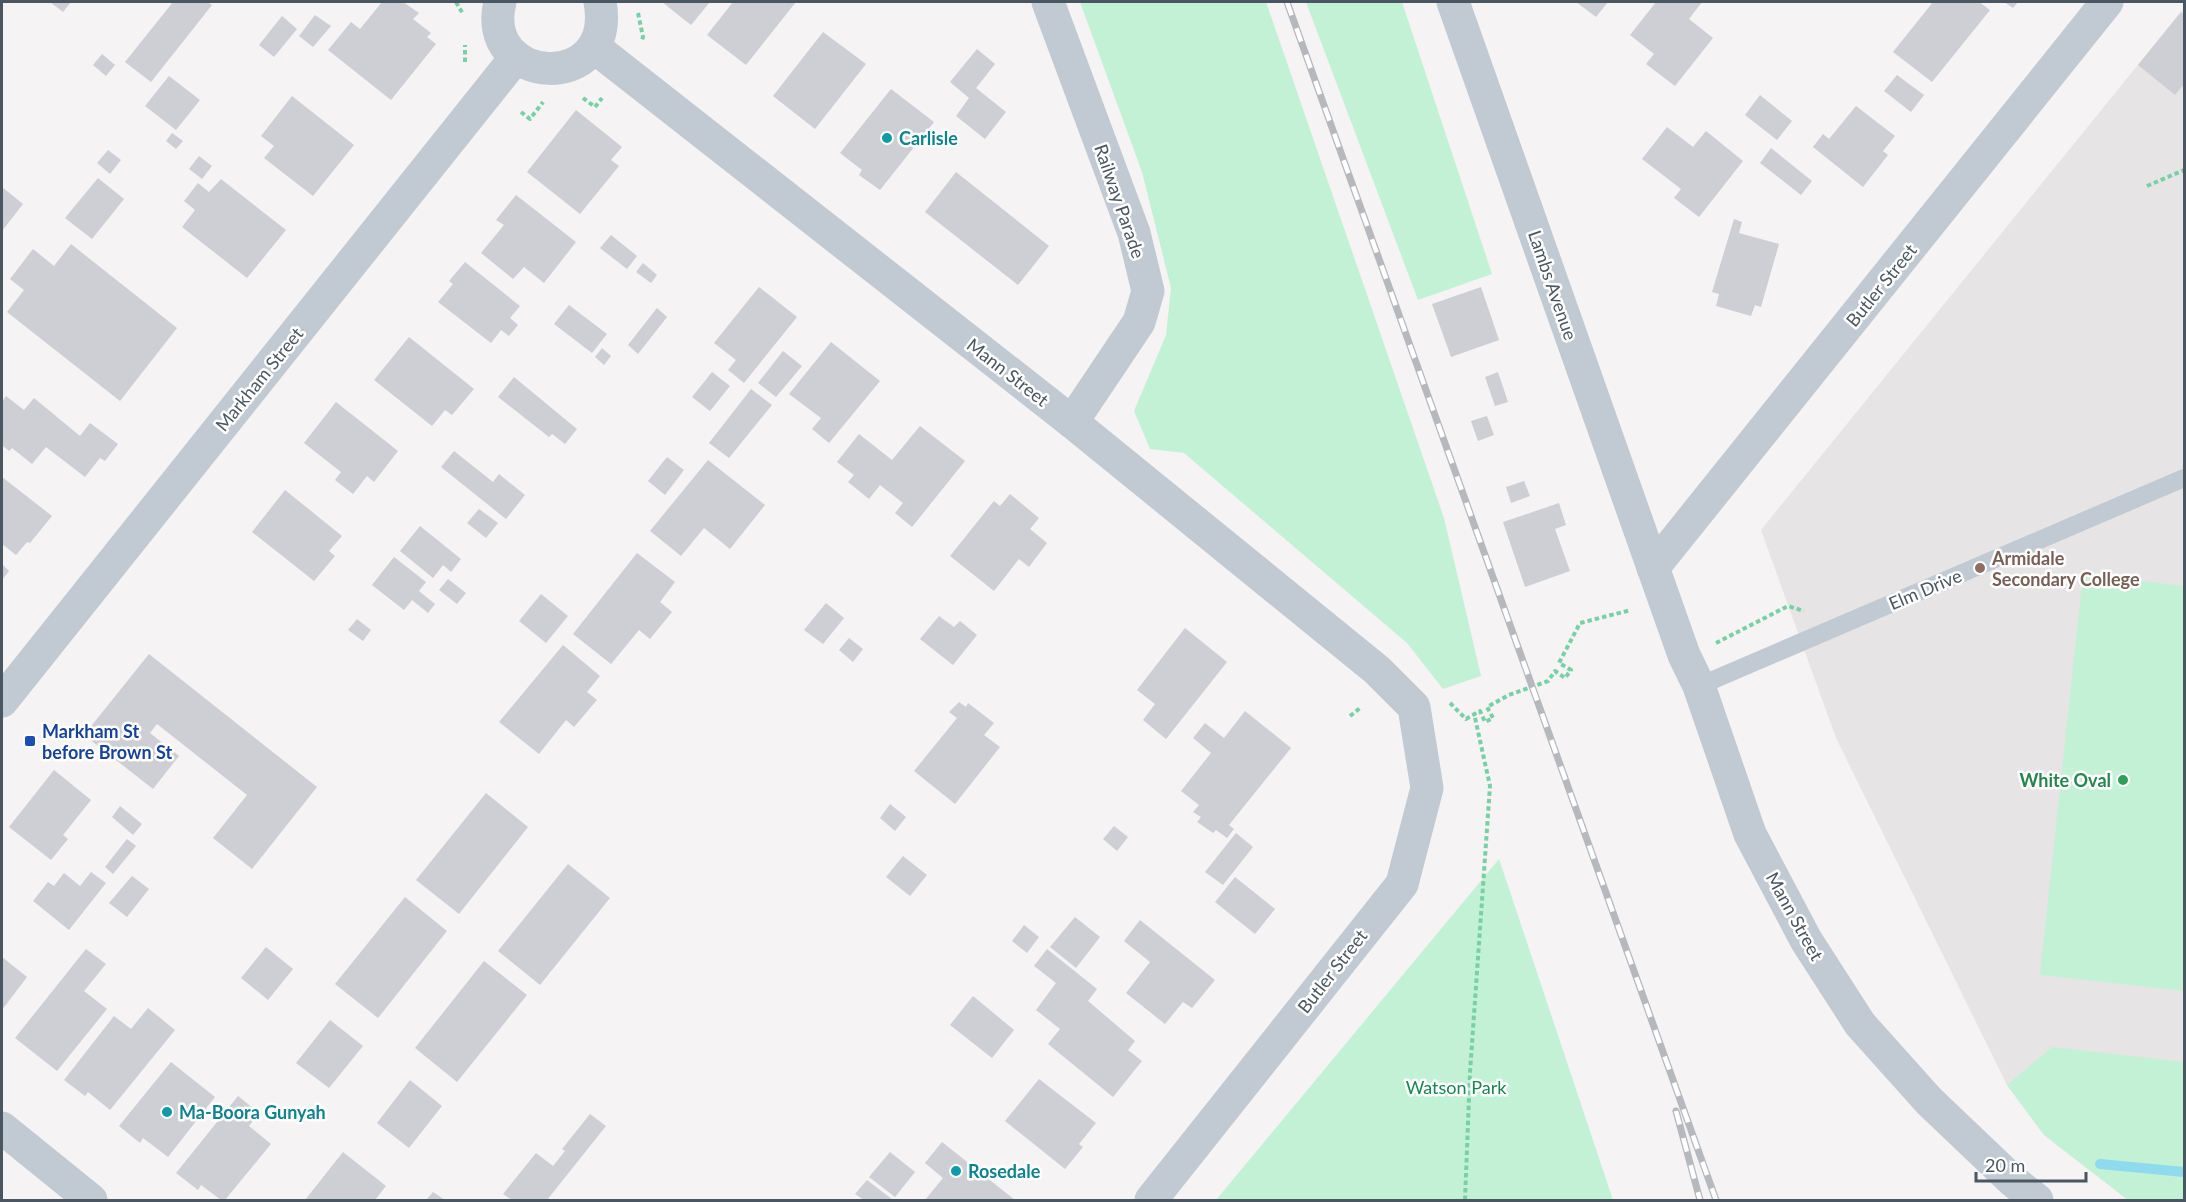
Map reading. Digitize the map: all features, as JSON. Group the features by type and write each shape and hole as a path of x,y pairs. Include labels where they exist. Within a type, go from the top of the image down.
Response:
{"street":[{"path":"500,2 499,28 506,44 516,57 531,66 548,70 566,67 582,59 594,47 601,33 603,17 600,2"},
{"name":"Railway Parade","path":"1048,2 1134,233 1148,291 1139,322 1072,422"},
{"name":"Lambs Avenue","path":"1453,2 1653,568"},
{"name":"Butler Street","path":"1653,568 2107,2"},
{"name":"Mann Street","path":"594,47 1072,422 1356,652 1414,707"},
{"name":"Markham Street","path":"2,701 516,57"},
{"name":"Mann Street","path":"1653,568 1684,655 1699,686 1750,834 1806,940 1860,1024 1929,1101 2013,1181 2037,1200"},
{"name":"Butler Street","path":"1151,1200 1402,884 1426,788 1414,707"},
{"path":"2,1128 92,1200"}],"lane":[{"name":"Elm Drive","path":"1699,686 2184,478"}],"path":[{"path":"637,10 643,37 639,44"},
{"path":"2147,186 2184,170"},
{"path":"1713,644 1788,606 1807,612"},
{"path":"1465,1200 1470,1072 1490,786 1472,715 1480,711 1485,722 1493,718 1487,707 1509,695 1548,681 1555,671 1565,678 1571,670 1559,663 1580,623 1631,610 1634,620"},
{"path":"1350,716 1360,708"}],"shaded area":[{"name":"Armidale Secondary College","path":"2184,8 2184,1200 2128,1200 2044,1135 2007,1085 1836,738 1761,530"}],"green space":[{"path":"1080,2 1266,2 1444,518 1481,676 1443,689 1407,643 1184,453 1150,449 1134,411 1166,335 1171,288 1142,172"},
{"path":"1306,2 1402,2 1492,274 1418,300"},
{"name":"White Oval","path":"2083,574 2184,586 2184,991 2040,975"},
{"name":"Watson Park","path":"1499,859 1613,1200 1216,1200"},
{"path":"2052,1047 2184,1062 2184,1200 2128,1200 2044,1135 2007,1085"}],"building":[{"path":"50,2 71,2 63,12"},
{"path":"173,2 207,2 212,5 151,82 125,62"},
{"path":"382,2 403,2 419,13 413,19 431,33 427,37 436,44 391,100 328,50 351,22 360,29"},
{"path":"662,2 710,2 691,25"},
{"path":"733,2 796,2 746,65 707,35"},
{"path":"1576,2 1608,2 1596,17"},
{"path":"1656,2 1702,2 1689,19 1713,38 1675,86 1646,64 1654,54 1630,35"},
{"path":"1933,2 1979,2 1990,10 1932,82 1893,52"},
{"path":"2004,2 2018,2 2013,8"},
{"path":"2181,12 2184,15 2184,84 2175,95 2138,65"},
{"path":"315,15 331,26 313,47 299,36"},
{"path":"282,16 297,29 274,57 259,45"},
{"path":"823,32 866,64 815,129 773,96"},
{"path":"977,49 995,64 976,88 1006,112 985,139 956,116 969,98 950,82"},
{"path":"102,54 115,65 106,76 93,65"},
{"path":"1897,75 1924,95 1911,112 1884,91"},
{"path":"169,76 200,100 176,130 145,106"},
{"name":"Carlisle","path":"891,89 934,122 880,190 859,175 862,170 840,153"},
{"path":"1760,95 1792,121 1777,140 1745,115"},
{"path":"292,96 354,145 313,196 264,158 274,146 261,136"},
{"path":"1856,106 1895,136 1883,151 1888,155 1863,187 1813,147 1823,134 1829,139"},
{"path":"576,110 622,147 611,160 619,166 580,214 527,172"},
{"path":"1667,127 1693,147 1706,131 1743,161 1699,217 1674,198 1681,189 1642,159"},
{"path":"172,133 183,141 176,149 166,141"},
{"path":"1771,148 1812,181 1801,195 1760,163"},
{"path":"108,150 121,160 110,174 97,163"},
{"path":"199,156 212,166 202,179 189,169"},
{"path":"956,172 1049,246 1018,285 925,212"},
{"path":"98,178 124,199 92,239 65,218"},
{"path":"221,179 286,230 247,278 182,227 195,210 184,201 198,183 209,192"},
{"path":"2,187 23,204 2,231"},
{"path":"516,195 576,242 544,283 524,267 513,279 481,253 504,225 496,220"},
{"path":"1734,219 1742,222 1739,233 1779,244 1761,307 1755,305 1751,316 1716,306 1719,294 1712,292"},
{"path":"611,235 637,256 627,269 600,248"},
{"path":"71,244 177,328 120,401 7,312 24,290 10,279 33,249 54,266"},
{"path":"465,262 520,306 510,318 518,325 509,336 501,330 491,343 438,302 453,284 449,281"},
{"path":"643,263 657,275 651,283 636,272"},
{"path":"759,287 797,317 744,383 728,370 736,360 714,343"},
{"path":"1481,287 1499,340 1451,357 1432,304"},
{"path":"569,305 607,334 592,353 554,324"},
{"path":"657,308 667,317 638,354 628,345"},
{"path":"409,337 474,389 452,415 445,410 432,426 374,380"},
{"path":"831,342 880,381 829,443 812,429 821,418 789,394"},
{"path":"602,348 611,356 604,365 595,357"},
{"path":"783,351 802,366 776,397 758,383"},
{"path":"712,372 730,386 710,411 692,397"},
{"path":"1498,372 1508,402 1495,406 1485,377"},
{"path":"514,377 577,429 565,444 552,434 549,437 498,397"},
{"path":"751,389 772,405 729,458 709,443"},
{"path":"6,396 24,410 34,398 80,436 90,423 118,444 105,461 100,458 85,477 46,447 32,464 12,448 9,451 2,445 2,402"},
{"path":"336,402 398,451 374,482 367,476 353,494 335,480 341,472 304,443"},
{"path":"1487,416 1494,435 1478,441 1471,421"},
{"path":"920,426 965,461 912,527 895,513 903,503 880,485 869,499 848,482 854,475 837,462 859,434 892,460"},
{"path":"454,451 493,482 499,474 525,495 506,519 441,467"},
{"path":"667,457 684,470 665,495 648,481"},
{"path":"708,460 765,505 730,549 704,528 681,556 650,531"},
{"path":"2,477 52,516 30,543 27,542 16,555 2,544"},
{"path":"1524,481 1530,496 1511,503 1506,487"},
{"path":"285,490 342,536 329,551 335,556 314,581 252,532"},
{"path":"1010,494 1039,518 1030,529 1047,543 1029,567 1019,559 994,591 950,556 994,501 1000,506"},
{"path":"1559,503 1566,525 1555,529 1570,571 1525,587 1503,522"},
{"path":"479,509 498,523 486,538 467,523"},
{"path":"420,526 461,559 451,572 443,565 433,578 400,551"},
{"path":"637,553 675,582 660,602 672,612 650,639 639,630 611,664 573,634"},
{"path":"394,557 426,582 419,591 435,604 428,613 412,600 404,610 372,585"},
{"path":"2,564 9,571 2,580"},
{"path":"448,579 466,593 457,604 439,590"},
{"path":"541,594 568,616 546,643 519,621"},
{"path":"826,603 844,618 823,644 804,630"},
{"path":"939,616 954,627 960,621 977,635 953,665 920,639"},
{"path":"357,619 371,630 363,641 348,630"},
{"path":"1185,628 1227,662 1166,739 1143,720 1155,704 1137,690"},
{"path":"849,638 863,649 853,662 839,650"},
{"path":"563,645 600,676 587,692 597,700 574,727 566,720 539,754 499,722"},
{"path":"149,654 317,787 252,869 213,838 247,795 157,724 150,733 179,756 153,789 84,735"},
{"path":"959,702 966,707 968,703 994,723 984,735 1000,747 955,804 914,771 957,718 949,712"},
{"path":"1245,711 1291,748 1229,825 1234,829 1227,838 1216,830 1213,833 1197,822 1201,817 1193,812 1199,805 1181,791 1211,753 1193,738 1205,723 1224,738"},
{"path":"54,770 91,800 63,835 68,839 51,860 9,827"},
{"path":"486,793 528,827 459,914 416,880"},
{"path":"890,804 906,817 895,831 880,818"},
{"path":"120,806 142,824 133,835 112,817"},
{"path":"1114,826 1128,837 1117,851 1103,839"},
{"path":"1236,833 1253,847 1223,885 1205,872"},
{"path":"127,839 136,846 113,874 105,867"},
{"path":"903,856 927,875 910,896 886,877"},
{"path":"568,864 610,898 540,985 498,951"},
{"path":"91,872 106,883 69,930 33,901 48,882 54,886 64,873 80,886"},
{"path":"132,876 149,889 127,917 109,903"},
{"path":"1235,877 1275,909 1255,934 1215,902"},
{"path":"405,897 447,931 378,1018 335,984"},
{"path":"1075,917 1100,937 1076,968 1050,947"},
{"path":"1140,920 1215,980 1192,1008 1183,1002 1165,1024 1126,993 1150,962 1124,941"},
{"path":"1024,925 1039,937 1027,953 1012,941"},
{"path":"266,947 293,969 268,1000 241,978"},
{"path":"86,949 106,964 84,991 107,1009 57,1071 15,1038"},
{"path":"1047,949 1097,989 1088,1001 1135,1041 1128,1050 1142,1061 1113,1097 1048,1044 1060,1029 1036,1010 1056,983 1034,966"},
{"path":"2,957 27,977 2,1010"},
{"path":"484,961 527,995 457,1082 415,1048"},
{"path":"973,996 1014,1030 992,1058 950,1025"},
{"path":"148,1008 175,1030 110,1110 88,1092 85,1096 64,1080 114,1016 131,1029"},
{"path":"330,1020 363,1046 329,1088 296,1063"},
{"name":"Ma-Boora Gunyah","path":"171,1062 215,1097 168,1157 143,1138 140,1143 119,1126"},
{"path":"1039,1079 1096,1123 1079,1144 1083,1147 1065,1169 1005,1121"},
{"path":"410,1080 442,1106 409,1148 377,1123"},
{"path":"238,1096 259,1113 249,1126 271,1144 225,1200 221,1200 201,1185 198,1190 176,1173"},
{"path":"590,1114 606,1126 547,1200 512,1200 503,1194 536,1153 553,1166 565,1151 562,1149"},
{"name":"Rosedale","path":"942,1142 1015,1200 925,1200 943,1178 925,1163"},
{"path":"343,1152 386,1186 375,1200 305,1200"},
{"path":"890,1152 915,1172 895,1197 869,1177"},
{"path":"867,1180 893,1200 864,1200 855,1194"},
{"path":"433,1192 445,1200 426,1200"}],"waterway":[{"path":"2100,1164 2184,1172"}],"railway":[{"path":"1287,2 1716,1200"},
{"path":"1676,1111 1700,1200"}],"place":[{"name":"Carlisle","path":"887,138"},
{"name":"Armidale Secondary College","path":"1980,568"},
{"name":"Markham St before Brown St","path":"30,741"},
{"name":"White Oval","path":"2123,780"},
{"name":"Ma-Boora Gunyah","path":"167,1112"},
{"name":"Rosedale","path":"956,1171"}]}
